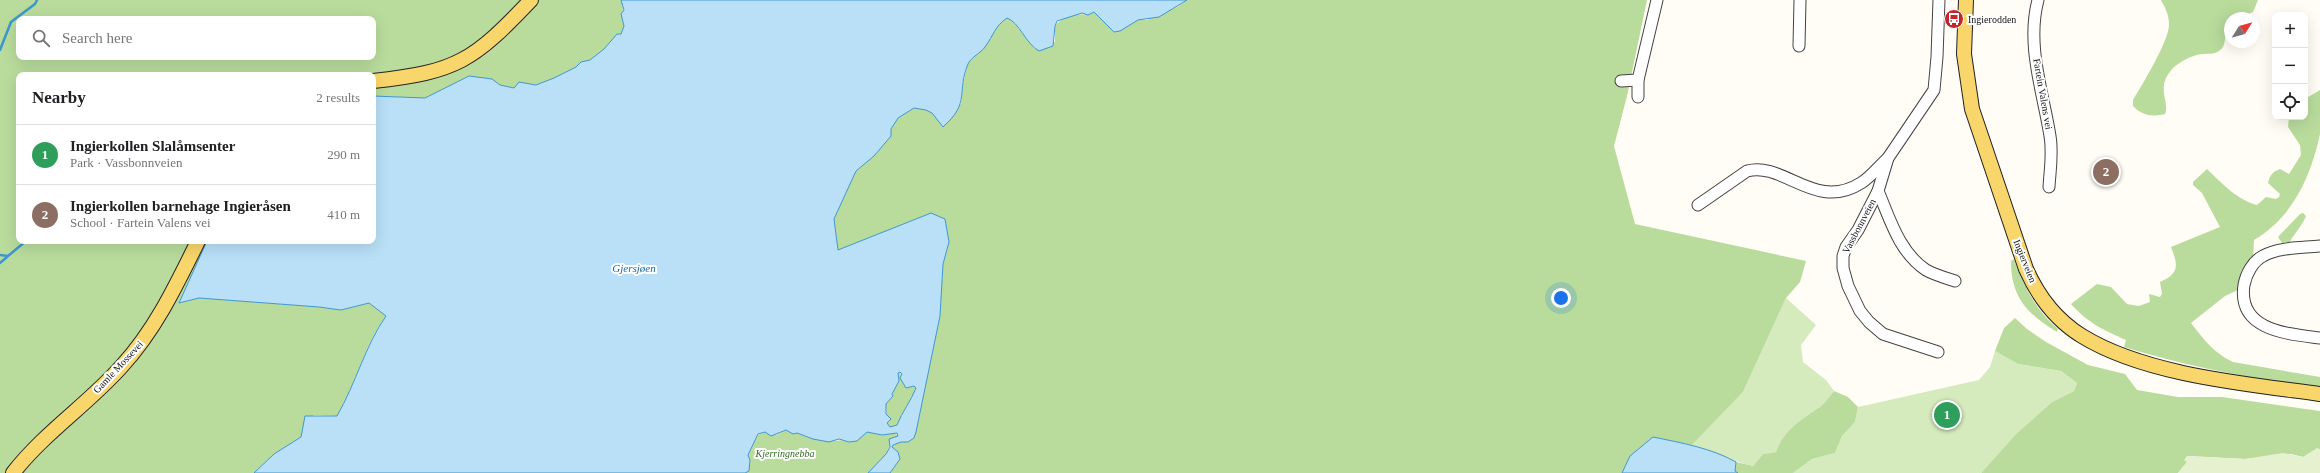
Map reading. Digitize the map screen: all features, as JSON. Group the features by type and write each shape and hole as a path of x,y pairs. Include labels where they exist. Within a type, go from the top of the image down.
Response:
{"main road":[{"path":"376,81 425,74 460,62 488,43 531,0"},
{"name":"Ingierveien","path":"1966,0 1964,54 1972,109 2026,269 2033,284 2050,309 2081,335 2103,346 2143,361 2194,375 2320,394"},
{"name":"Gamle Mossevei","path":"12,473 41,441 105,383 139,346 166,305 196,244"}],"street":[{"path":"1638,97 1638,80 1657,0"},
{"path":"1799,46 1800,0"},
{"name":"Vassbonnveien","path":"1698,205 1747,171 1754,169 1766,170 1820,191 1843,191 1862,183 1888,158 1934,90 1939,0"},
{"name":"Fartein Valens vei","path":"2038,0 2035,16 2034,37 2043,104 2051,145 2048,187"},
{"path":"1621,81 1638,80"},
{"name":"Vassbonnveien","path":"1888,158 1878,191 1843,256 1843,268 1848,286 1860,311 1869,322 1883,334 1938,352"},
{"name":"Vassbonnveien","path":"1878,191 1894,231 1906,251 1928,271 1955,281"},
{"path":"2320,246 2283,250 2263,255 2248,273 2243,295 2249,311 2264,326 2278,332 2320,338"}],"green space":[{"path":"0,0 621,0 624,26 621,34 617,34 604,49 590,60 581,62 576,67 554,78 536,85 519,82 515,88 500,85 492,79 469,76 425,98 376,96 376,72 16,72 16,244 206,244 180,303 199,298 341,310 369,303 386,316 366,352 350,391 337,416 314,415 301,437 274,454 254,473 0,473"},
{"path":"1187,0 1647,0 1627,96 1614,146 1635,224 1806,261 1800,282 1786,298 1743,392 1692,445 1653,437 1630,456 1622,473 890,473 900,459 898,452 892,447 893,444 901,441 908,442 916,432 940,316 943,264 949,242 945,219 931,213 838,250 834,219 856,171 874,156 891,136 891,129 898,118 914,108 926,110 932,113 961,104 963,84 968,62 985,47 997,24 1007,18 1011,19 1035,49 1055,42 1055,26 1061,20 1070,16 1080,14 1088,15 1094,12 1114,32 1138,20 1147,20 1177,7"},
{"path":"2161,0 2258,0 2253,12 2224,12 2223,47 2214,53 2193,56 2178,64 2171,70 2164,85 2166,105 2165,114 2148,115 2140,112 2133,106 2133,100 2155,62 2165,40 2169,24 2165,8"},
{"path":"2320,90 2320,134 2311,165 2298,194 2280,220 2268,231 2254,240 2253,260 2240,289 2225,296 2191,323 2215,350 2233,362 2320,377 2320,388 2221,372 2173,361 2124,347 2126,340 2096,325 2077,311 2071,304 2097,284 2111,287 2127,304 2139,306 2150,302 2149,294 2160,297 2162,294 2160,282 2167,279 2176,268 2171,247 2220,227 2202,193 2193,185 2193,182 2207,169 2230,190 2243,200 2250,203 2257,205 2266,197 2276,199 2279,197 2280,194 2268,183 2273,173 2280,169 2289,174 2301,155 2300,145 2288,127 2289,120 2308,120 2308,97"},
{"path":"2303,213 2306,216 2289,244 2282,243 2278,237 2300,214"},
{"path":"2014,259 2022,279 2037,306 2058,329 2057,332 2029,311 2018,295 2012,274 2011,261"},
{"path":"1786,298 1816,325 1801,345 1803,362 1826,380 1834,391 1822,405 1788,431 1779,444 1776,452 1763,454 1753,466 1692,445 1743,392"},
{"path":"2015,318 2027,329 2046,342 2088,365 2125,374 2137,390 2178,397 2222,397 2320,411 2320,449 2303,457 2291,454 2245,459 2187,456 2187,462 2178,473 1981,473 2016,434 2052,402 2074,391 2077,383 2061,371 2018,364 1995,351 2004,328"},
{"path":"1995,351 2018,364 2061,371 2077,383 2074,391 2052,402 2016,434 1981,473 1793,473 1812,459 1835,453 1842,436 1855,422 1858,407 1979,380 1990,367"},
{"path":"900,372 906,388 914,386 916,388 897,425 890,427 887,423 886,404 893,396 892,394 899,381 898,373"},
{"path":"1834,391 1848,397 1858,407 1855,422 1842,436 1835,453 1812,459 1793,473 1738,473 1735,471 1736,462 1753,466 1763,454 1776,452 1783,437 1788,431 1822,405"},
{"name":"Kjerringnebba","path":"786,430 793,434 797,433 812,439 824,441 842,440 849,442 867,432 882,435 895,433 898,436 893,438 886,454 868,473 745,473 749,470 750,460 748,455 758,435 765,432 776,435"},
{"path":"2317,448 2320,449 2320,473 2178,473 2187,462 2184,460 2187,456 2245,459 2283,453 2303,457"}],"water":[{"name":"Gjersjøen","path":"621,0 1187,0 1159,17 1138,20 1120,31 1114,32 1094,12 1088,15 1082,13 1057,21 1053,46 1039,51 1034,48 1015,24 1007,18 997,28 983,49 971,59 968,64 960,104 952,118 943,127 932,113 926,110 914,108 898,118 891,129 891,136 874,156 856,171 834,219 838,250 931,213 945,219 949,242 943,264 940,316 916,432 914,438 908,442 901,442 893,445 892,447 898,452 900,459 890,473 868,473 886,454 890,447 889,439 898,436 897,433 882,435 867,432 857,441 849,442 839,439 829,442 813,439 797,433 793,434 786,430 771,436 765,432 758,434 748,455 750,460 749,471 745,473 254,473 274,454 301,437 305,416 337,416 350,391 366,352 386,316 369,303 341,310 199,298 179,303 206,244 376,244 376,96 425,98 469,76 492,79 500,85 514,88 519,82 536,85 576,67 581,62 590,60 604,49 617,34 621,34 624,26 621,14 624,10","holes":["900,372 902,374 900,378 906,388 914,386 916,388 897,425 890,427 887,423 891,419 886,414 886,404 893,396 892,394 899,381 898,373"]},
{"path":"1653,437 1696,446 1717,453 1736,462 1735,471 1738,473 1622,473 1630,456"}],"waterway":[{"path":"19,16 35,4 37,0"},
{"path":"0,50 11,22 16,18"},
{"path":"0,255 8,256 22,244"},
{"path":"0,263 7,257"}],"place":[{"name":"Ingierodden","path":"1954,19"},
{"name":"Ingierkollen barnehage Ingieråsen","path":"2106,172"},
{"name":"Ingierkollen Slalåmsenter","path":"1947,415"}]}
